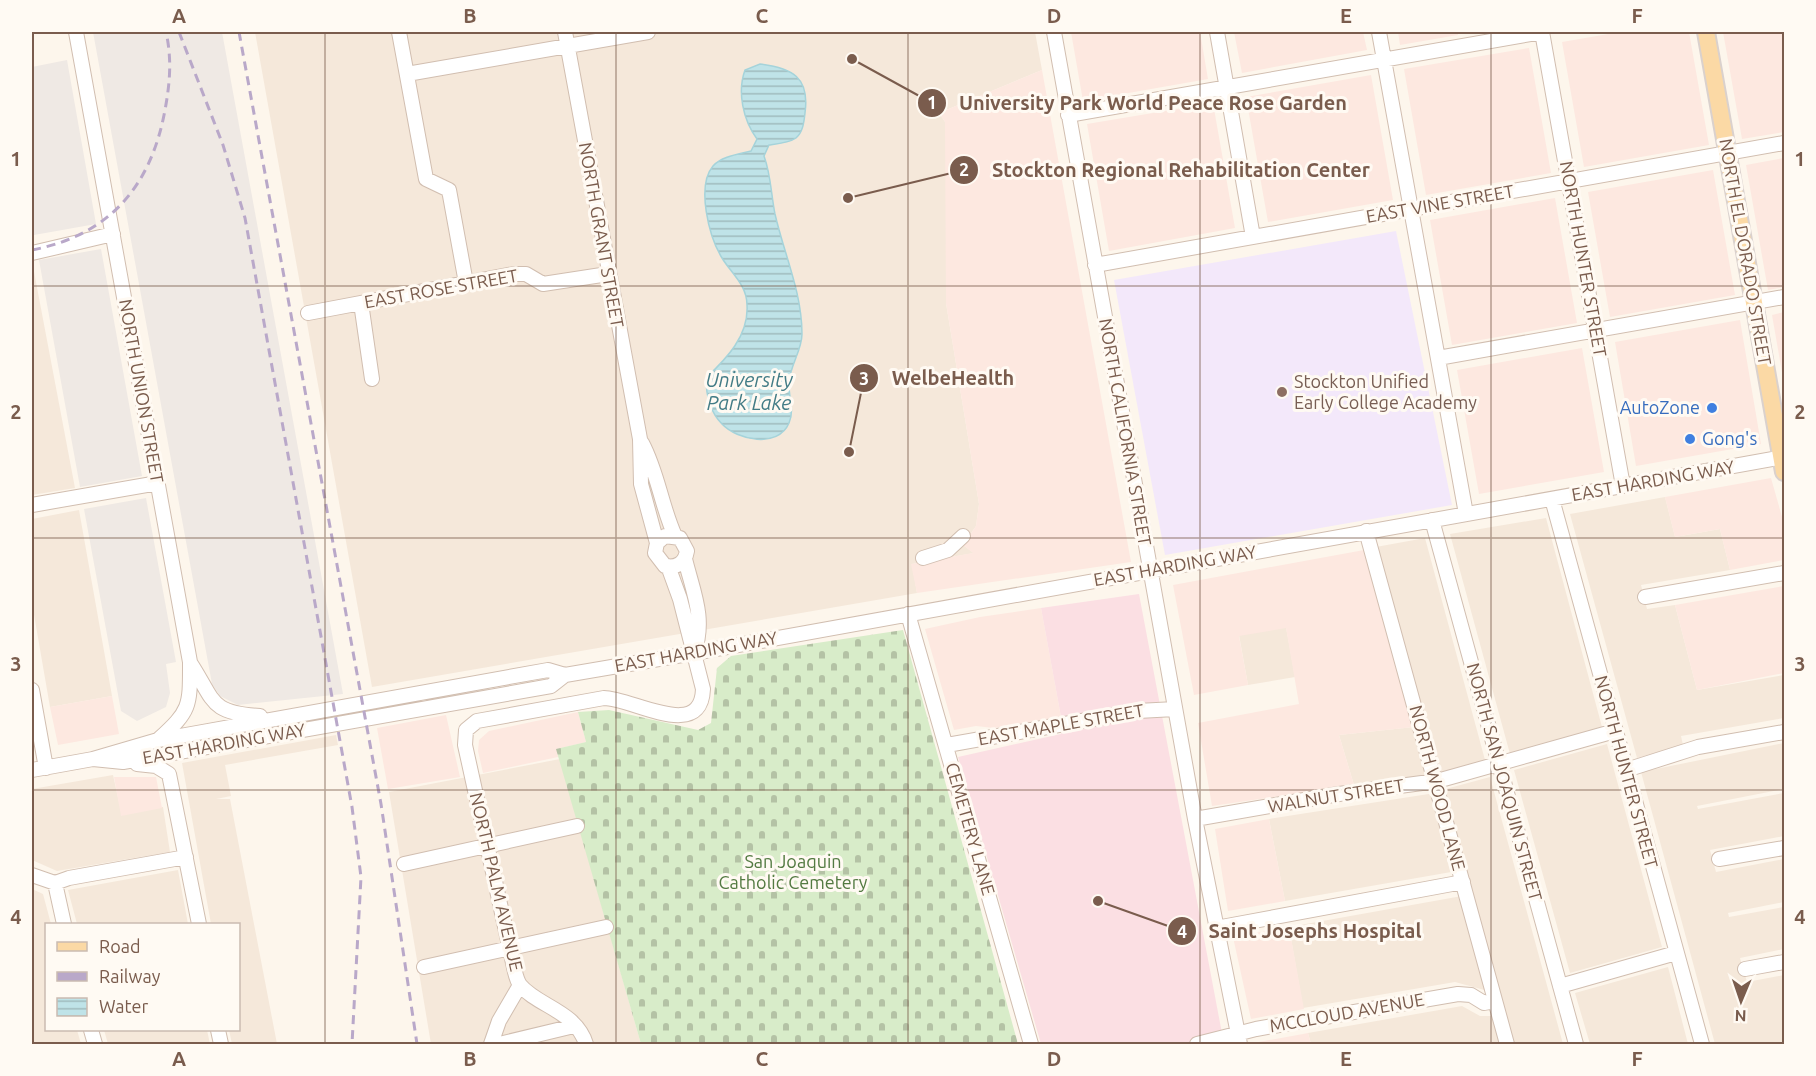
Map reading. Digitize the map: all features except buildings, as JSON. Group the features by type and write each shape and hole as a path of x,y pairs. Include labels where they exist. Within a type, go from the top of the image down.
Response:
{"main road":[{"name":"NORTH EL DORADO STREET","path":"1706,32 1784,462"}],"street":[{"name":"NORTH UNION STREET","path":"76,32 190,662 190,698 186,709 176,725 158,740"},
{"path":"399,32 426,179 449,190 466,283"},
{"path":"406,74 566,39 648,32"},
{"name":"NORTH CALIFORNIA STREET","path":"1054,32 1195,819 1239,1039"},
{"path":"1217,32 1253,237"},
{"path":"1379,32 1466,514"},
{"path":"1068,115 1542,32"},
{"name":"NORTH HUNTER STREET","path":"1542,32 1623,486"},
{"name":"NORTH GRANT STREET","path":"566,39 640,439 641,484 657,543 657,558 668,566 681,598 694,653"},
{"name":"EAST VINE STREET","path":"1095,265 1785,143"},
{"path":"32,245 69,242 113,234"},
{"path":"32,253 53,249 69,242"},
{"name":"EAST ROSE STREET","path":"308,313 522,273 543,284 608,274"},
{"path":"1438,358 1785,297"},
{"path":"362,303 372,380"},
{"name":"NORTH GRANT STREET","path":"640,439 654,465 665,512 675,536 686,546 685,559 699,614 701,633 694,653"},
{"name":"EAST HARDING WAY","path":"39,769 93,759 158,740 548,670 565,675 1623,486 1784,462"},
{"path":"32,505 158,483"},
{"name":"NORTH HUNTER STREET","path":"1552,499 1702,1044"},
{"name":"NORTH SAN JOAQUIN STREET","path":"1431,520 1576,1044"},
{"name":"NORTH WOOD LANE","path":"1366,531 1508,1044"},
{"path":"657,543 665,536 675,536"},
{"path":"923,558 948,550 963,536"},
{"path":"668,566 680,564 685,559"},
{"path":"1645,597 1785,573"},
{"name":"CEMETERY LANE","path":"909,614 1031,1044"},
{"name":"NORTH PALM AVENUE","path":"586,1044 574,1026 556,1008 520,985 465,745 468,726 477,721 604,698 620,699 676,717 690,714 697,709 703,695 694,653"},
{"path":"190,662 205,691 216,705 227,712 284,718"},
{"name":"EAST HARDING WAY","path":"93,759 123,762 551,686 565,675"},
{"path":"32,690 39,769"},
{"name":"EAST MAPLE STREET","path":"946,745 1138,711 1175,709"},
{"name":"WALNUT STREET","path":"1195,819 1339,794 1437,781 1615,731"},
{"path":"1626,770 1698,747 1785,732"},
{"path":"123,762 156,766 169,774 199,923"},
{"path":"404,864 577,826"},
{"path":"1719,859 1785,848"},
{"path":"32,875 55,883 69,878 186,857"},
{"path":"1216,928 1463,882"},
{"path":"55,883 64,923"},
{"path":"423,967 606,927"},
{"path":"1560,986 1676,953"},
{"path":"1745,969 1785,963"},
{"path":"491,1044 499,1021 520,985"},
{"name":"MCCLOUD AVENUE","path":"1197,1044 1239,1039 1458,994 1471,995 1484,1003 1495,1001"},
{"path":"499,1044 574,1026"}],"shaded area":[{"path":"93,32 222,32 343,694 238,705 220,696 212,684"},
{"path":"255,32 1035,32 1042,70 939,113 945,122 949,160 946,303 979,504 976,526 963,545 974,553 912,564 917,593 372,687"},
{"path":"1071,32 1200,32 1208,79 1083,101"},
{"path":"1234,32 1363,32 1367,50 1242,73"},
{"path":"1398,32 1458,32 1458,35 1400,45"},
{"path":"1620,32 1689,32 1709,145 1584,167 1562,42"},
{"path":"1723,32 1784,32 1784,132 1742,139"},
{"path":"1529,48 1551,173 1426,195 1404,69"},
{"path":"67,60 96,224 34,235 32,67"},
{"path":"1042,70 1131,562 917,593 911,564 973,553 963,545 976,526 979,504 946,303 945,122 939,113"},
{"path":"1371,75 1393,200 1268,222 1246,97"},
{"path":"1213,103 1235,228 1109,251 1087,124"},
{"path":"1784,158 1784,287 1768,290 1746,165"},
{"path":"1713,170 1735,295 1610,317 1588,192"},
{"path":"1555,198 1577,323 1452,345 1430,220"},
{"name":"Stockton Unified Early College Academy","path":"1396,231 1452,505 1165,555 1114,280"},
{"path":"101,249 142,476 80,487 39,260"},
{"path":"32,261 75,488 32,495"},
{"path":"1784,312 1784,384 1772,315"},
{"path":"1740,320 1761,444 1636,466 1615,342"},
{"path":"1582,348 1604,472 1479,494 1457,370"},
{"path":"1771,478 1784,524 1784,560 1730,570 1720,529 1675,537 1665,497"},
{"path":"1665,497 1675,537 1720,529 1730,570 1641,585 1647,609 1675,605 1697,690 1784,675 1784,718 1681,736 1683,745 1637,758 1570,514"},
{"path":"146,498 176,662 166,664 170,693 166,707 137,721 121,711 84,509"},
{"path":"79,510 112,696 50,707 32,603 32,519"},
{"path":"1546,518 1602,727 1510,754 1450,534"},
{"path":"1425,538 1485,760 1438,773 1376,547"},
{"path":"1364,550 1414,727 1339,735 1354,785 1212,806 1198,723 1299,704 1286,628 1239,636 1248,685 1194,695 1173,585"},
{"path":"1784,586 1784,673 1697,690 1675,605"},
{"path":"1139,594 1224,1044 1041,1044 958,757 1061,734 1061,717 1041,608"},
{"path":"1041,608 1061,717 994,728 976,726 954,730 925,629 980,617"},
{"path":"1286,627 1295,677 1248,685 1239,635"},
{"path":"112,696 119,734 58,745 50,707"},
{"path":"578,712 586,742 557,749 558,757 483,773 478,751 479,740 489,731"},
{"path":"446,715 460,777 388,789 377,728"},
{"path":"1414,727 1428,775 1354,785 1339,735"},
{"path":"336,735 338,745 225,765 231,796 216,799 230,799 277,1044 232,1044 229,1031 240,1031 240,923 211,923 182,763"},
{"path":"1784,743 1784,789 1697,806 1698,809 1784,793 1784,836 1710,850 1716,872 1784,859 1784,902 1728,913 1729,917 1784,907 1784,949 1740,958 1747,982 1784,975 1784,1044 1715,1044 1641,772"},
{"path":"1607,744 1662,947 1570,973 1514,770"},
{"path":"560,759 641,1044 431,1044 389,792"},
{"path":"113,775 121,811 163,807 170,852 57,871 32,860 32,789"},
{"path":"114,777 156,777 162,808 121,816"},
{"path":"1490,777 1563,1044 1512,1044 1442,790"},
{"path":"1435,793 1457,871 1285,901 1269,819"},
{"path":"1269,819 1285,901 1228,911 1215,829"},
{"path":"178,870 188,923 77,923 68,890"},
{"path":"32,889 43,894 51,923 45,923 45,1031 77,1031 81,1044 32,1044"},
{"path":"1462,896 1488,991 1455,982 1303,1008 1289,927"},
{"path":"1289,927 1304,1009 1251,1019 1233,937"},
{"path":"1668,967 1688,1044 1590,1044 1575,993"},
{"path":"1462,1006 1480,1016 1495,1016 1503,1044 1311,1044 1308,1033"},
{"path":"104,1031 207,1031 210,1044 108,1044"},
{"path":"1308,1033 1311,1044 1253,1043 1303,1034"}],"green space":[{"name":"San Joaquin Catholic Cemetery","path":"903,630 1018,1044 641,1044 556,749 586,742 578,712 609,710 698,730 711,723 717,668 731,656"}],"water":[{"name":"University Park Lake","path":"760,64 781,68 796,76 805,91 806,101 804,123 798,136 790,141 769,145 764,156 770,177 775,214 799,303 802,334 790,376 791,418 784,431 767,439 747,438 729,430 722,424 712,409 706,378 735,346 744,327 747,305 741,285 722,258 713,238 706,212 705,186 713,166 726,158 751,151 757,139 745,115 742,87 745,70"}],"railway":[{"path":"32,250 60,243 105,219 137,184 149,162 165,110 170,71 166,32"},
{"path":"179,32 223,145 245,218 352,807 361,877 352,1044"},
{"path":"239,32 381,804 417,1044"}],"place":[{"name":"University Park World Peace Rose Garden","path":"852,59"},
{"name":"Stockton Regional Rehabilitation Center","path":"848,198"},
{"name":"Stockton Unified Early College Academy","path":"1282,392"},
{"name":"AutoZone","path":"1712,408"},
{"name":"Gong's","path":"1690,439"},
{"name":"WelbeHealth","path":"849,452"},
{"name":"Saint Josephs Hospital","path":"1098,901"}]}
